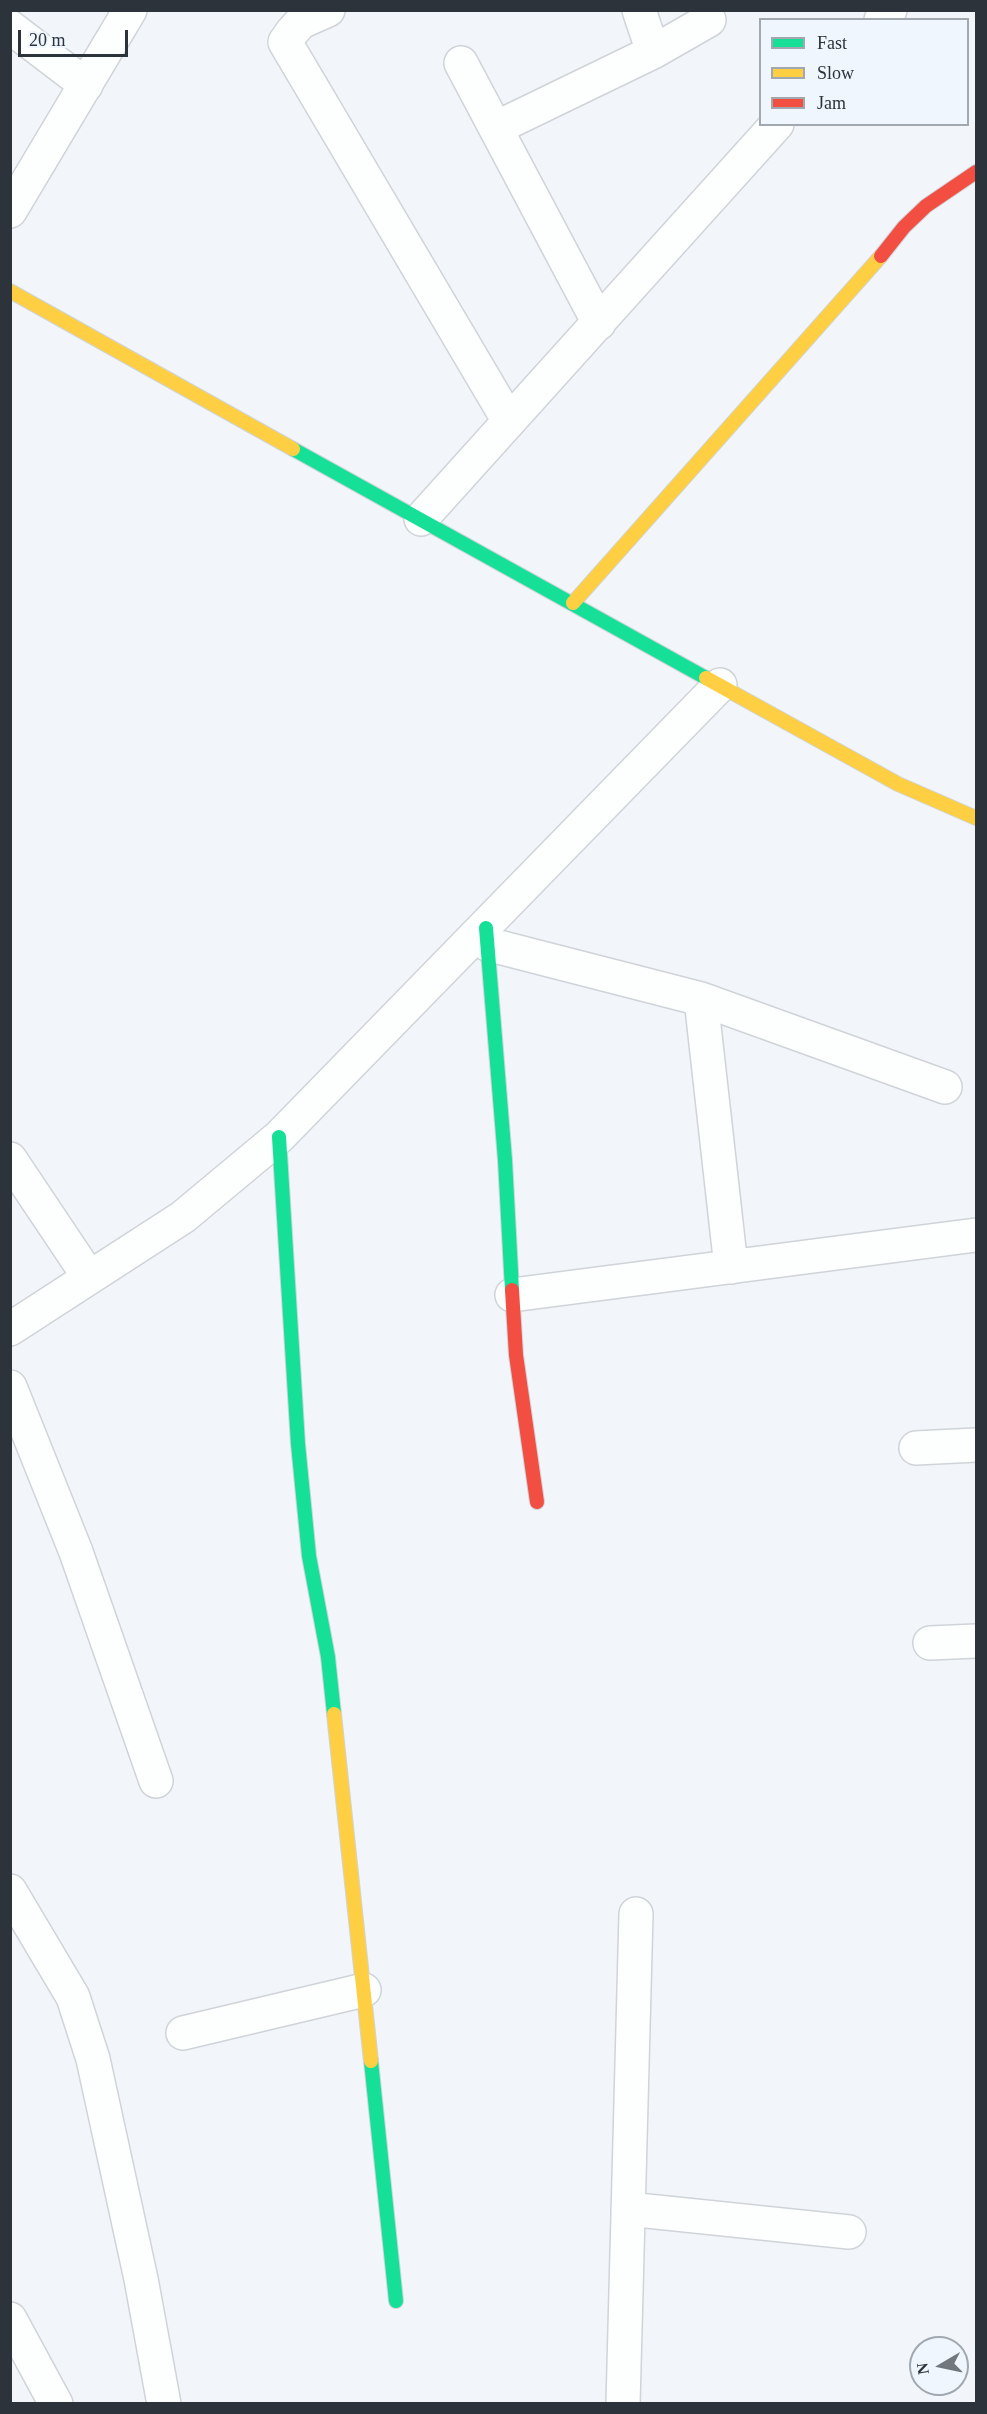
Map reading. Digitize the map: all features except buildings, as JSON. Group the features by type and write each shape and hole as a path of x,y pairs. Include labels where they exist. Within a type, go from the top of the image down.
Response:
{"street":[{"path":"10,211 130,10"},
{"path":"328,10 301,22 285,42 509,421"},
{"path":"639,10 652,52"},
{"path":"496,128 652,52 709,20"},
{"path":"10,27 86,85"},
{"path":"461,63 599,322"},
{"path":"421,519 775,126"},
{"path":"573,603 857,285 903,227 926,206 976,172"},
{"path":"10,291 69,326 898,784 976,818"},
{"path":"10,1329 183,1216 279,1137 487,936 720,685"},
{"path":"487,936 701,999 945,1087"},
{"path":"487,936 505,1160 516,1355 537,1502"},
{"path":"701,999 731,1267"},
{"path":"279,1137 298,1444 309,1556 328,1657 396,2301"},
{"path":"10,1159 89,1277"},
{"path":"512,1295 976,1235"},
{"path":"10,1387 76,1552 156,1781"},
{"path":"916,1448 976,1445"},
{"path":"930,1643 976,1641"},
{"path":"10,1891 73,1997 93,2059 141,2279 164,2403"},
{"path":"623,2403 636,1914"},
{"path":"183,2033 364,1990"},
{"path":"628,2209 849,2232"},
{"path":"10,2319 56,2403"}],"traffic: fast":[{"path":"293,449 706,678"},
{"path":"486,928 505,1160 512,1290"},
{"path":"279,1137 298,1444 309,1556 328,1657 334,1714"},
{"path":"371,2061 396,2301"}],"traffic: slow":[{"path":"573,603 881,256"},
{"path":"10,291 293,449"},
{"path":"706,678 898,784 976,818"},
{"path":"334,1714 371,2061"}],"traffic: jam":[{"path":"881,256 904,227 926,206 976,172"},
{"path":"512,1290 516,1355 537,1502"}]}
